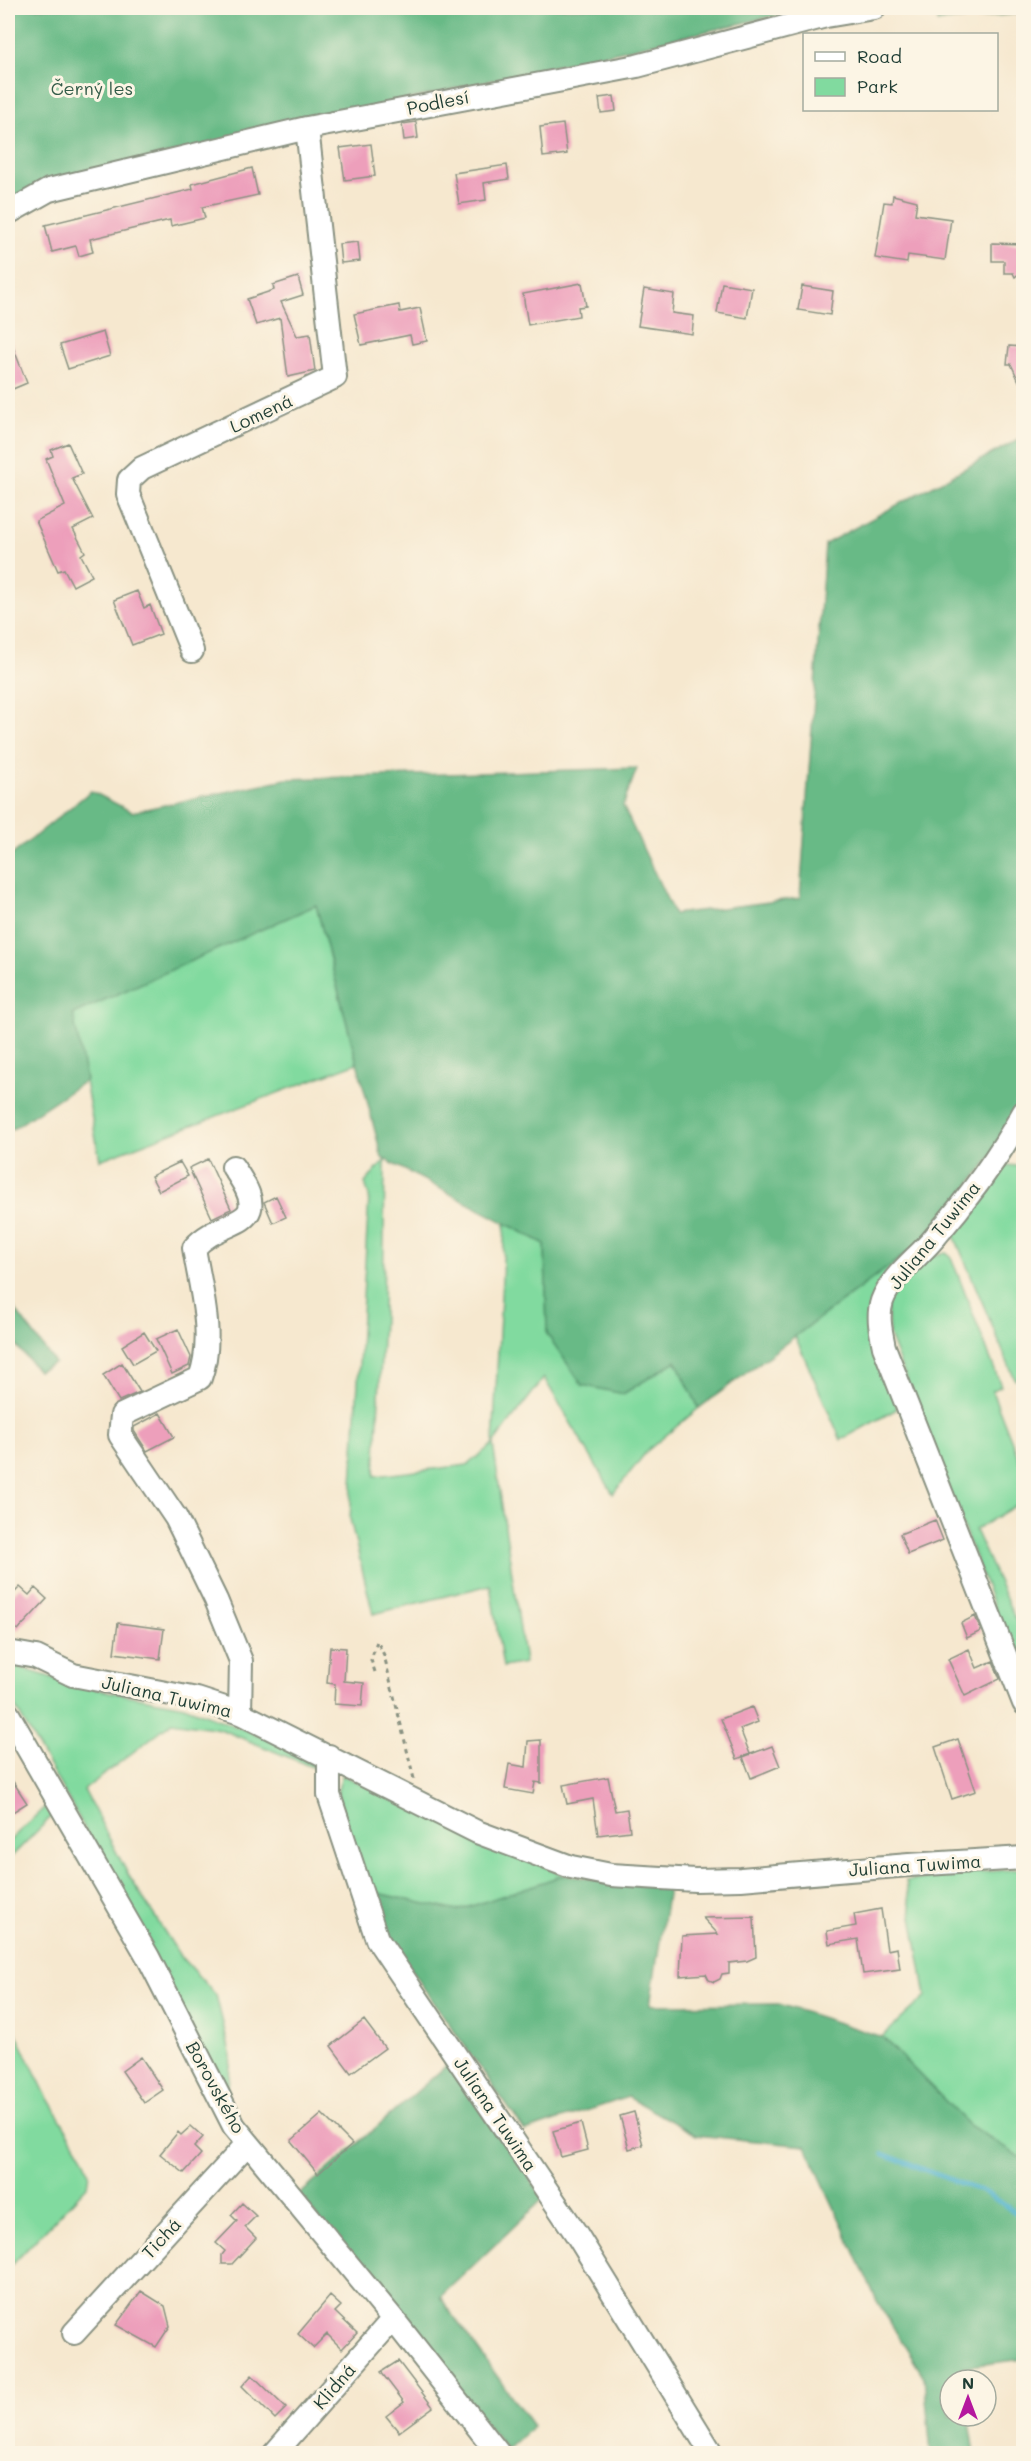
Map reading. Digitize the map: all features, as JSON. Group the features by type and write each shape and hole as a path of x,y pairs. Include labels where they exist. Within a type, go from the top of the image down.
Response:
{"street":[{"name":"Podlesí","path":"8,213 49,190 307,128 637,66 826,16 874,8"},
{"name":"Lomená","path":"192,651 128,494 129,480 142,468 335,377 307,128"},
{"name":"Juliana Tuwima","path":"1023,1112 1008,1139 935,1237 894,1282 882,1301 879,1325 884,1347 1023,1703"},
{"path":"232,1167 248,1190 250,1209 242,1221 204,1237 194,1248 207,1326 207,1359 200,1378 122,1415 120,1435 176,1518 216,1600 241,1661 240,1713"},
{"name":"Juliana Tuwima","path":"8,1652 36,1657 73,1675 197,1700 240,1713 417,1802 524,1851 571,1867 611,1875 695,1880 741,1879 909,1864 1023,1858"},
{"name":"Borovského","path":"8,1714 148,1957 234,2126 393,2319 499,2454"},
{"name":"Juliana Tuwima","path":"329,1756 329,1796 377,1939 577,2235 712,2454"},
{"name":"Tichá","path":"74,2333 248,2143"},
{"name":"Klidná","path":"274,2454 393,2319"}],"path":[{"path":"375,1672 371,1660 377,1641 384,1655 413,1767 417,1802"}],"green space":[{"name":"Černý les","path":"8,8 809,8 37,184 8,213"},
{"path":"936,8 1023,8 1023,13 938,22"},
{"path":"1023,437 1023,1093 997,1149 932,1234 699,1408 676,1361 623,1394 582,1385 547,1334 545,1244 382,1158 316,905 73,1014 86,1080 8,1132 8,858 91,791 132,812 286,779 637,768 623,806 674,914 800,898 825,544"},
{"path":"316,905 357,1063 100,1160 72,1014"},
{"path":"385,1160 383,1319 375,1476 467,1465 493,1444 525,1663 503,1667 490,1585 373,1614 350,1519 369,1196 365,1183"},
{"path":"1005,1165 1018,1166 1024,1181 1023,1376 1015,1380 953,1233"},
{"path":"505,1223 545,1244 547,1334 623,1394 676,1361 699,1408 647,1451 613,1494 544,1378 493,1444"},
{"path":"909,1252 872,1304 897,1409 841,1440 795,1336"},
{"path":"945,1252 951,1257 1001,1386 992,1391 1023,1470 1023,1501 975,1530 1023,1636 1023,1682 889,1335 887,1302 921,1260"},
{"path":"8,1300 55,1363 38,1371 8,1336"},
{"path":"8,1664 79,1686 184,1706 289,1747 322,1771 220,1729 172,1722 84,1790 129,1876 180,1956 216,1995 231,2057 227,2096 79,1818 8,1694"},
{"path":"342,1775 564,1875 457,1911 368,1891 337,1793"},
{"path":"47,1805 55,1813 8,1860 8,1842"},
{"path":"1023,1868 1023,2157 1021,2159 969,2125 882,2037 926,1996 906,1881"},
{"path":"564,1875 668,1889 650,2005 779,2004 882,2037 969,2125 1021,2158 1023,2157 1023,2359 962,2368 938,2368 938,2428 971,2428 975,2453 931,2453 924,2377 877,2301 806,2146 696,2135 628,2097 525,2131 382,1929 368,1891 457,1911"},
{"path":"8,2009 17,2035 47,2097 85,2160 89,2173 87,2186 8,2269"},
{"path":"453,2060 543,2199 440,2297 533,2426 507,2450 299,2195"}],"building":[{"path":"614,96 616,111 601,113 599,98"},
{"path":"416,122 418,138 404,140 402,124"},
{"path":"563,124 567,154 543,157 540,127"},
{"path":"371,144 375,176 345,180 340,148"},
{"path":"507,165 509,179 484,183 486,200 459,204 454,173"},
{"path":"252,168 258,195 202,207 205,218 171,226 170,220 90,239 93,252 79,256 76,246 52,252 45,225 193,189 192,184"},
{"path":"893,195 917,201 915,214 951,219 945,260 908,255 907,263 875,258 884,202 892,203"},
{"path":"358,242 360,261 341,263 339,244"},
{"path":"992,243 1023,244 1023,270 1015,277 1013,273 1004,273 1004,261 992,261"},
{"path":"298,277 303,295 281,302 297,336 310,334 315,371 288,377 280,318 256,325 247,299 274,290 273,285"},
{"path":"582,283 586,306 578,307 579,316 528,325 523,294"},
{"path":"722,283 752,288 747,318 717,313"},
{"path":"802,286 833,291 830,315 798,310"},
{"path":"644,289 674,294 672,313 694,316 692,334 638,326"},
{"path":"399,305 400,312 420,308 427,341 412,344 410,335 361,345 354,314"},
{"path":"103,332 110,356 68,369 60,345"},
{"path":"8,334 27,383 8,391"},
{"path":"1009,346 1023,347 1023,390 1011,364 1007,364"},
{"path":"68,443 82,474 72,478 93,519 73,529 85,552 81,555 92,576 73,586 64,569 58,571 36,521 65,506 46,459 53,456 51,450"},
{"path":"137,591 144,608 150,605 161,634 132,645 114,600"},
{"path":"208,1159 231,1209 212,1218 189,1168"},
{"path":"180,1162 188,1176 159,1191 151,1176"},
{"path":"276,1196 286,1217 273,1223 264,1202"},
{"path":"178,1329 191,1357 189,1366 172,1374 156,1339"},
{"path":"144,1332 156,1351 133,1364 122,1346"},
{"path":"122,1363 140,1392 119,1401 103,1375"},
{"path":"160,1413 174,1437 147,1451 134,1431 134,1427"},
{"path":"935,1520 943,1540 908,1554 900,1534"},
{"path":"20,1587 29,1595 35,1588 47,1599 18,1630 8,1621 8,1599"},
{"path":"975,1616 981,1631 967,1638 961,1623"},
{"path":"118,1623 164,1629 160,1659 114,1653"},
{"path":"330,1647 346,1648 344,1681 364,1683 362,1706 334,1704 335,1684 327,1683"},
{"path":"969,1649 977,1668 993,1661 1000,1679 965,1696 948,1659"},
{"path":"752,1707 758,1722 740,1729 750,1754 737,1759 721,1719"},
{"path":"958,1739 976,1791 952,1799 935,1747"},
{"path":"541,1740 541,1783 535,1782 533,1794 505,1789 509,1764 526,1767 528,1741"},
{"path":"772,1746 780,1766 751,1778 743,1757"},
{"path":"8,1774 27,1803 8,1815"},
{"path":"608,1777 615,1811 627,1809 630,1831 598,1835 593,1799 567,1804 563,1785"},
{"path":"881,1909 887,1950 897,1948 900,1969 863,1974 858,1939 829,1944 827,1931 856,1926 854,1914"},
{"path":"754,1917 756,1957 747,1961 729,1963 729,1973 722,1974 720,1979 714,1982 709,1980 706,1974 680,1976 682,1936 718,1934 703,1918"},
{"path":"364,2020 385,2048 351,2073 331,2046"},
{"path":"141,2057 163,2090 144,2103 122,2071"},
{"path":"634,2112 643,2145 629,2149 620,2116"},
{"path":"322,2114 352,2144 318,2174 291,2141"},
{"path":"581,2123 588,2150 561,2157 553,2131"},
{"path":"191,2126 203,2137 194,2147 201,2154 184,2173 160,2154 178,2132 181,2135"},
{"path":"242,2203 256,2216 245,2227 256,2238 232,2264 222,2264 222,2255 225,2251 216,2243 237,2221 231,2215"},
{"path":"141,2291 165,2306 170,2326 156,2347 116,2325"},
{"path":"330,2296 341,2306 335,2312 357,2333 342,2349 327,2334 313,2348 298,2334"},
{"path":"398,2361 433,2407 399,2432 386,2416 404,2402 381,2372"},
{"path":"252,2375 286,2408 275,2419 242,2386"}],"waterway":[{"path":"883,2154 986,2193 1024,2218"}]}
